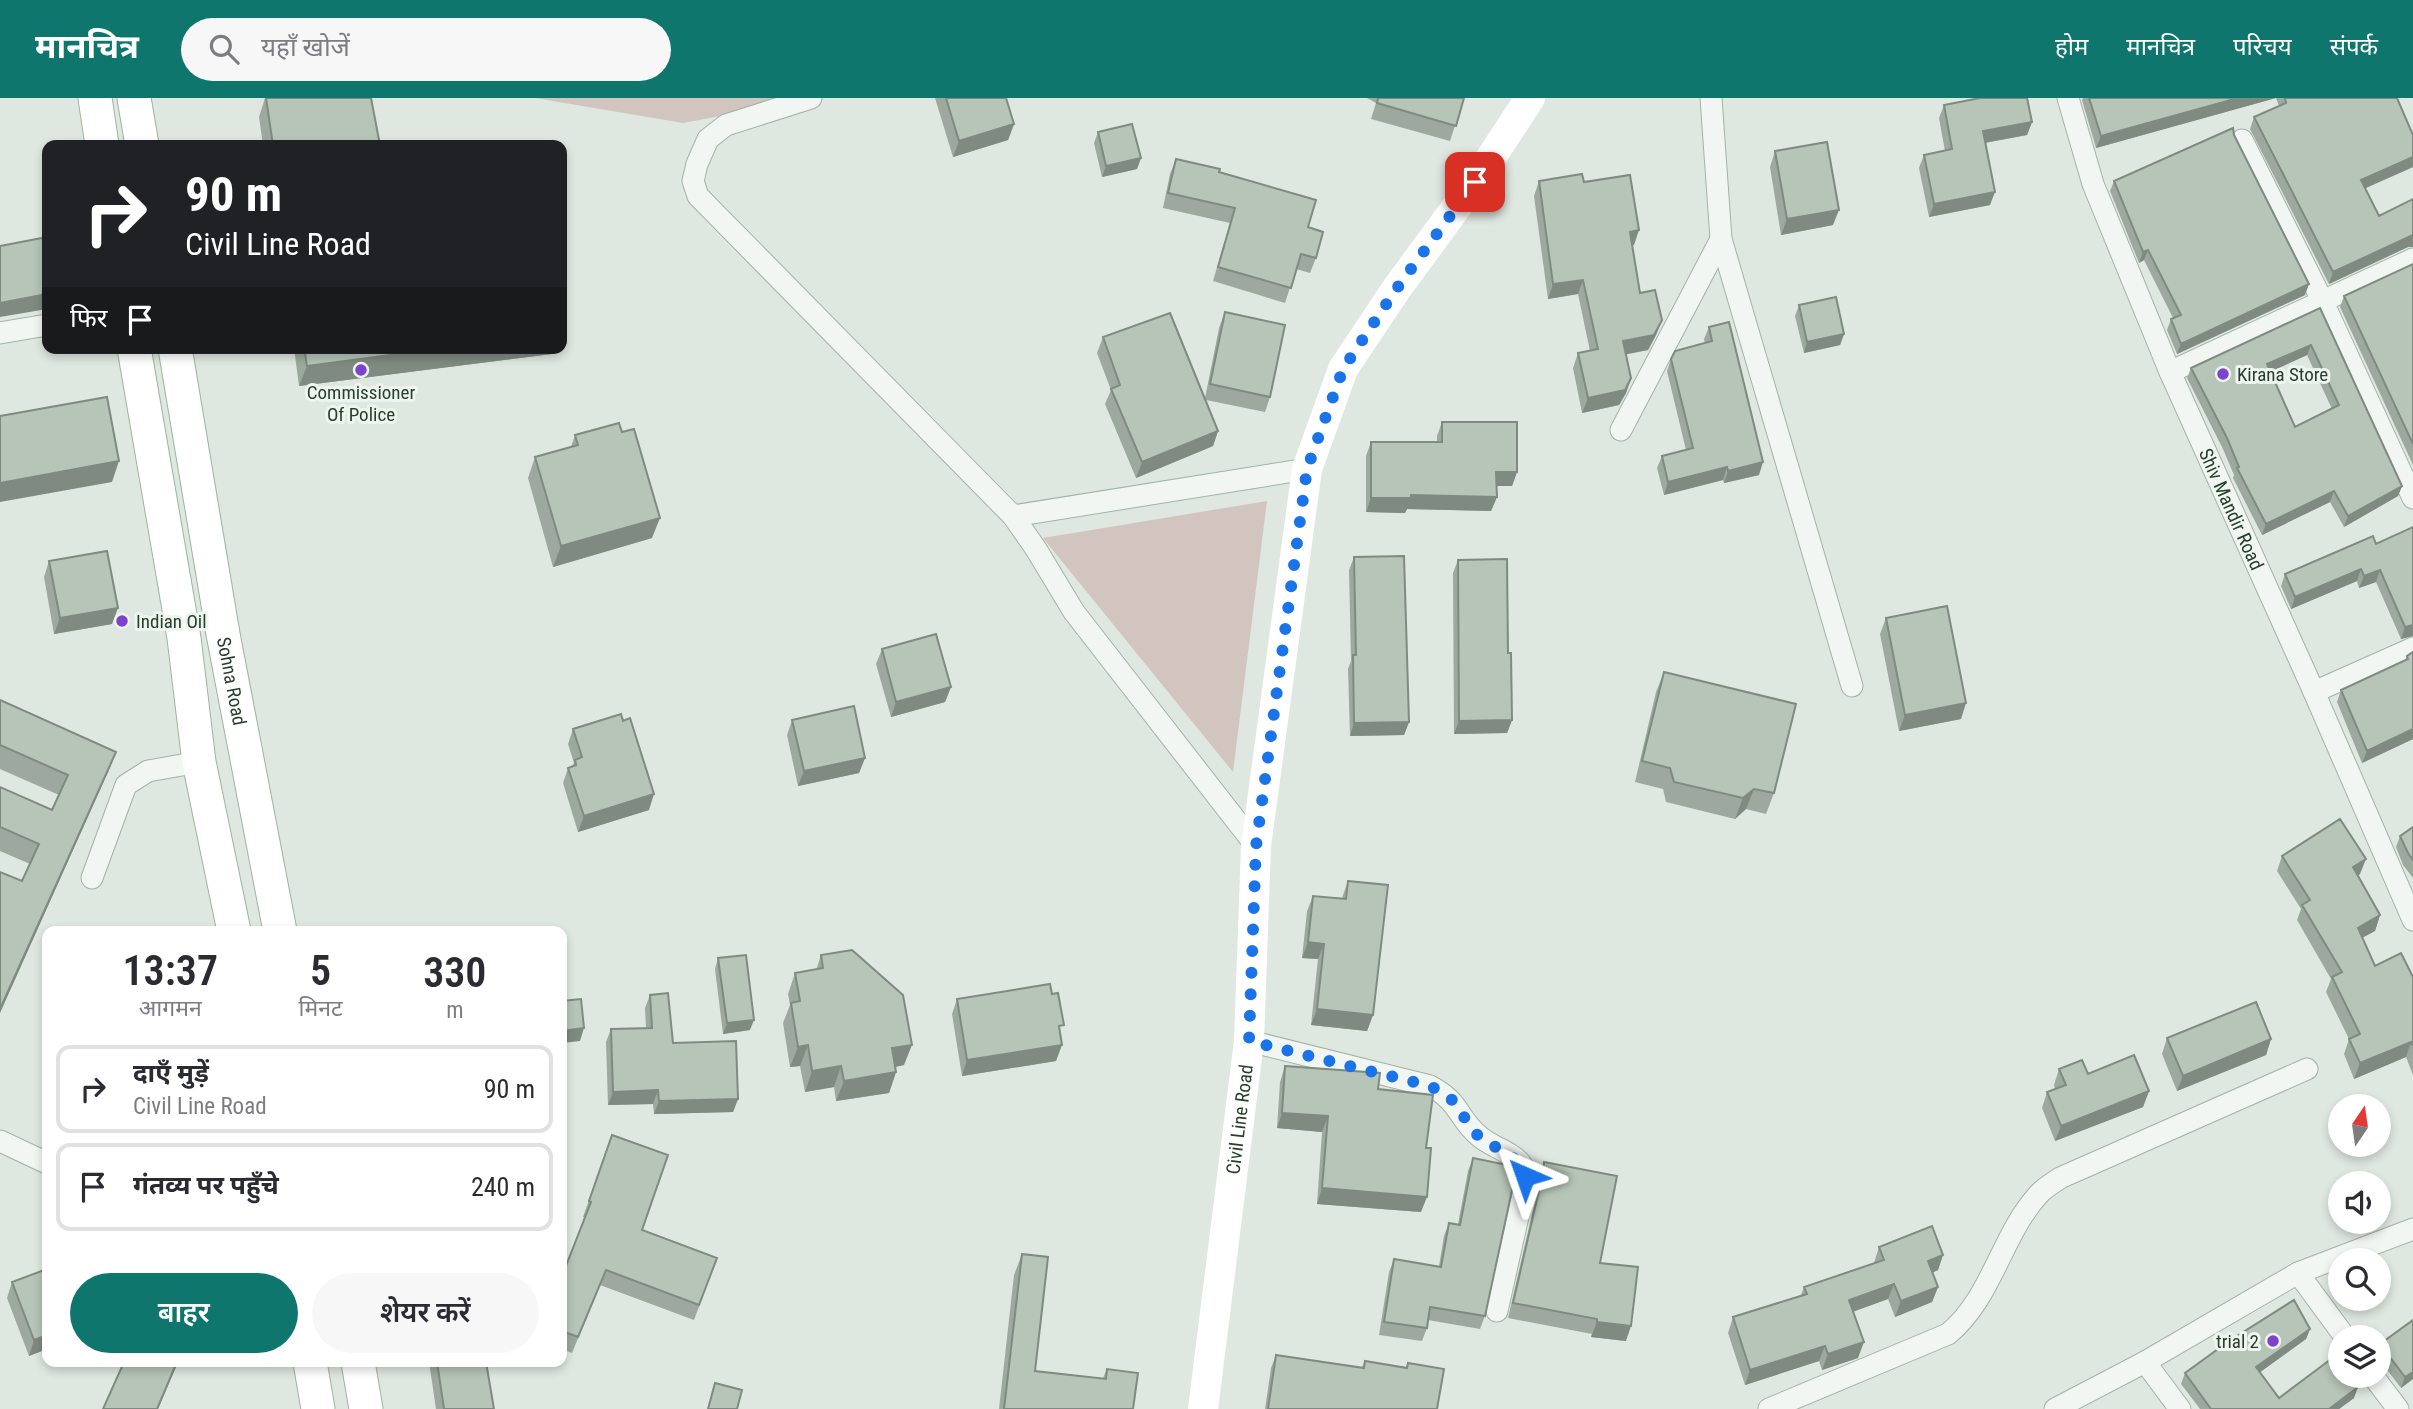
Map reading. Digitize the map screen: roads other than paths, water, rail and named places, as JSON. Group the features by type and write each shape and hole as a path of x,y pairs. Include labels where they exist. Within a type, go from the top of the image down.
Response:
{"main road":[{"path":"99,123 138,121"},
{"name":"Sohna Road","path":"135,354 184,638 199,762 233,926"},
{"name":"Sohna Road","path":"176,354 230,673 278,926"},
{"path":"311,1367 318,1409"},
{"path":"359,1367 366,1409"}],"street":[{"path":"811,98 726,125 708,139 693,181 698,196 1013,516 1074,612 1256,846"},
{"name":"Civil Line Road","path":"1203,1409 1249,1041 1256,846 1307,469 1343,369 1397,288 1475,182 1530,98"},
{"path":"1712,98 1721,239 1852,687"},
{"name":"Shiv Mandir Road","path":"2069,98 2093,184 2170,372 2413,917"},
{"path":"2242,140 2323,302 2413,498"},
{"path":"1621,430 1721,239"},
{"path":"2170,372 2413,259"},
{"path":"0,333 42,326"},
{"path":"1013,516 1307,469"},
{"path":"2314,692 2413,648"},
{"path":"92,878 126,785 148,771 199,762"},
{"path":"1249,1041 1430,1086 1454,1102 1479,1137 1522,1166 1525,1185 1497,1311"},
{"path":"1769,1409 1948,1334 1961,1323 1983,1290 2021,1220 2039,1194 2060,1178 2307,1069"},
{"path":"0,1141 42,1161"},
{"path":"2054,1409 2145,1362 2298,1273 2413,1229"},
{"path":"2298,1273 2336,1325"},
{"path":"2145,1362 2180,1409"},
{"path":"2382,1388 2398,1409"}],"place":[{"name":"Commissioner Of Police","path":"361,370"},
{"name":"Kirana Store","path":"2223,374"},
{"name":"Indian Oil","path":"122,621"},
{"name":"trial 2","path":"2273,1341"}]}
